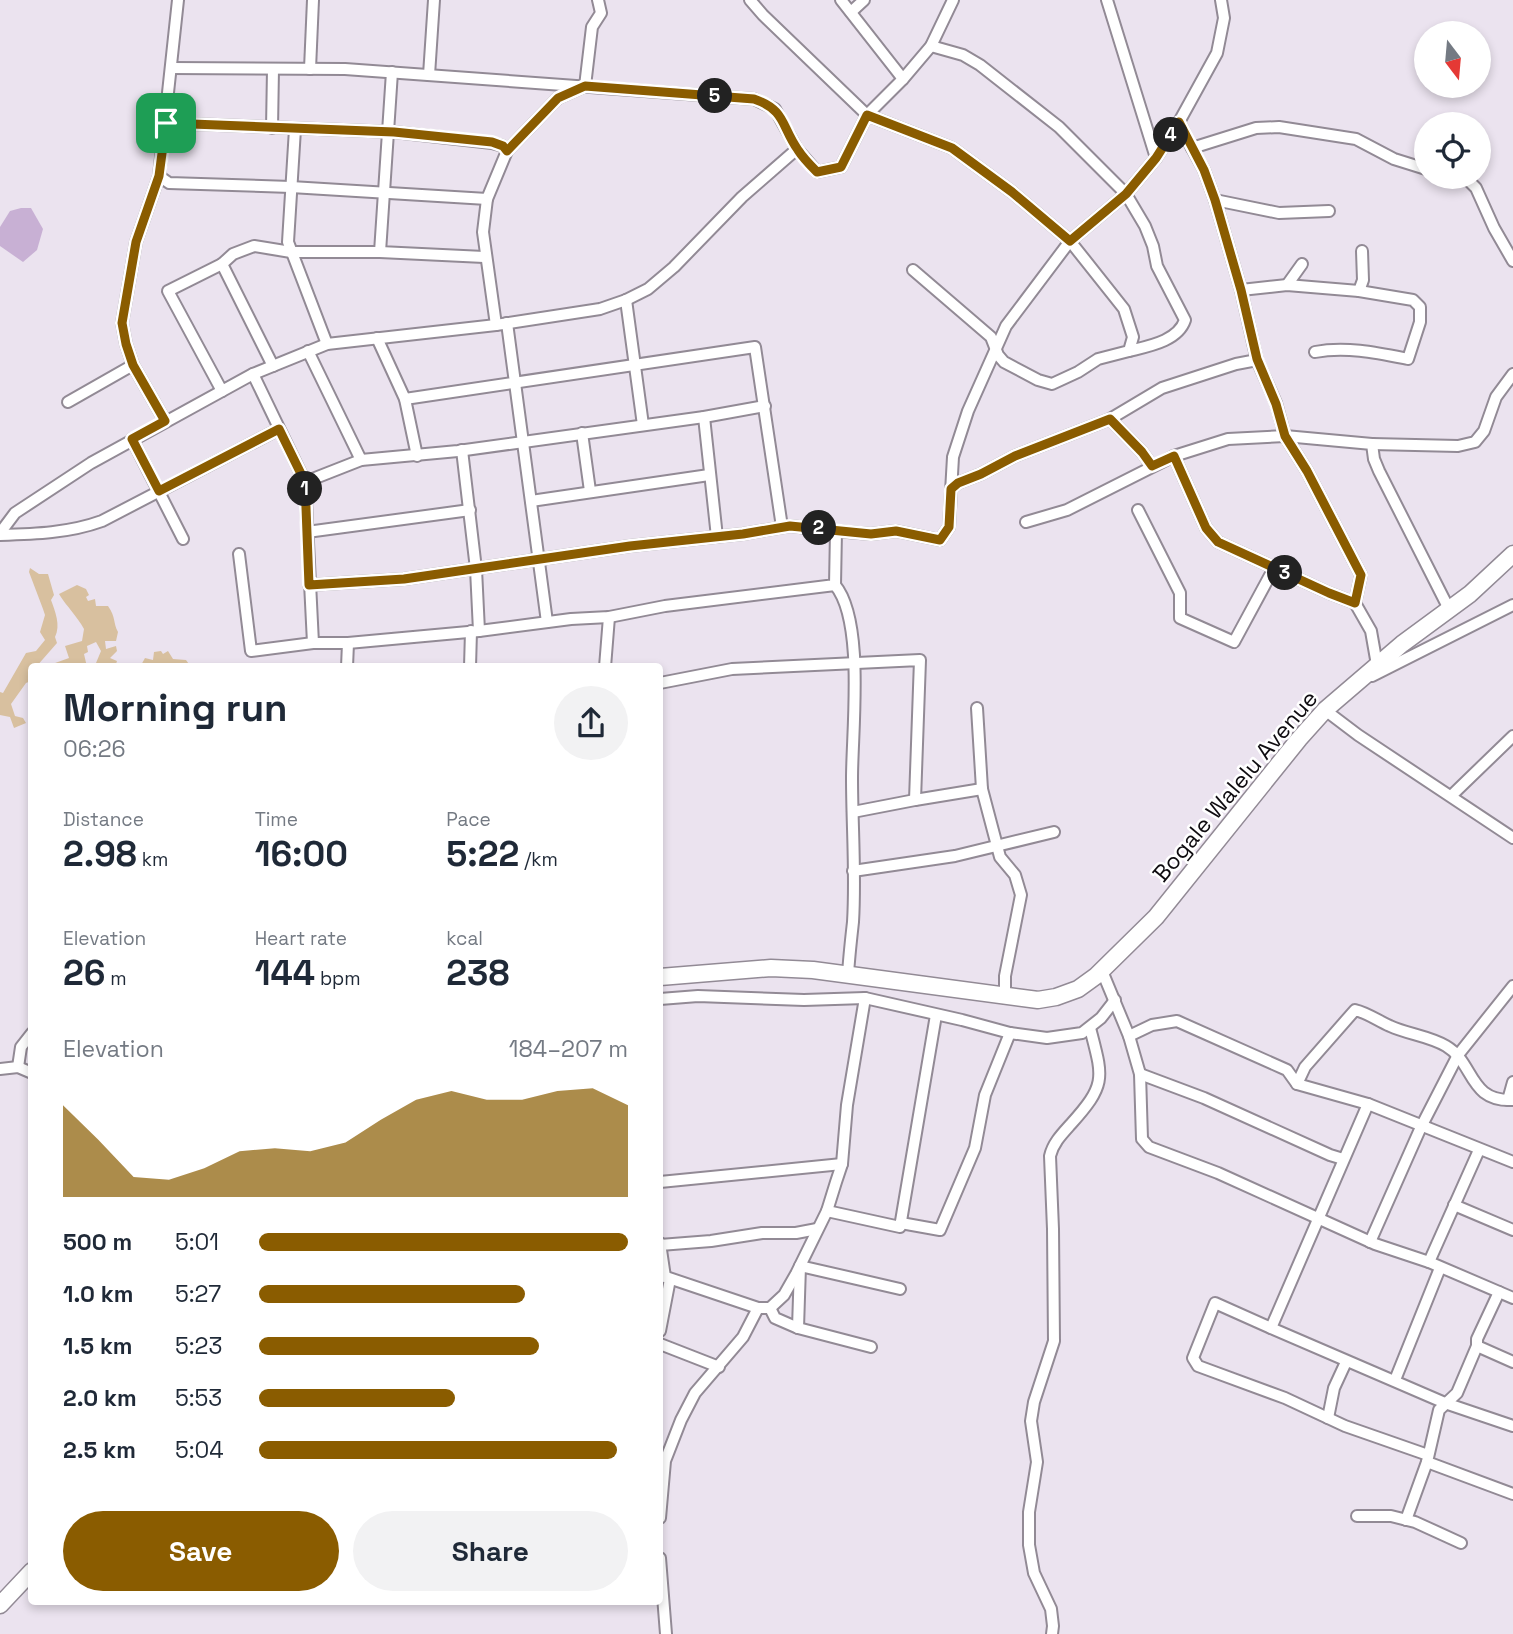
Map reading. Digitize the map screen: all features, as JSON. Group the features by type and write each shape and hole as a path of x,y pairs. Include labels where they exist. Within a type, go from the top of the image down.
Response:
{"highway":[{"name":"Bogale Walelu Avenue","path":"663,977 771,968 813,970 1005,998 1038,1000 1056,998 1077,989 1099,974 1156,917 1299,738 1325,710 1377,664 1470,594 1513,554"},
{"path":"0,1605 28,1576"}],"street":[{"path":"165,421 133,365 122,323 136,242 159,176 178,0"},
{"path":"310,69 313,0"},
{"path":"429,75 434,0"},
{"path":"585,86 592,27 601,13 598,0"},
{"path":"750,0 867,115 952,148 1012,192 1070,241 1124,309 1133,337 1129,351"},
{"path":"841,0 903,79"},
{"path":"851,12 864,0"},
{"path":"1107,0 1156,158"},
{"path":"309,585 404,579 782,527 800,526 871,534 896,531 940,540 949,527 953,457 968,411 995,347 1006,326 1070,241 1126,194 1156,158 1217,53 1224,18 1222,0"},
{"path":"171,68 392,72 754,99 775,109 797,149 817,172 841,167 867,115 931,46 948,2"},
{"path":"913,270 991,337 1004,362 1038,380 1052,384 1098,359 1169,338 1182,329 1185,320 1157,265 1145,226 1126,194 1059,127 990,72 963,55 931,46"},
{"path":"272,128 273,69"},
{"path":"380,253 392,72"},
{"path":"547,622 515,382 484,257 483,232 487,199 507,151 558,98 585,86"},
{"path":"1179,122 1204,170 1215,200 1241,290 1257,359 1276,404 1285,436 1307,471 1361,575 1355,603"},
{"path":"166,123 390,132 492,142 503,146 507,151"},
{"path":"1192,148 1256,128 1279,127 1356,139 1394,159 1414,165"},
{"path":"295,129 288,233 291,252 327,344"},
{"path":"0,534 15,513 91,463 253,374 308,351 327,344 501,324 600,309 626,300 648,289 674,267 742,197 797,149"},
{"path":"159,176 169,183 291,187 487,199"},
{"path":"1476,189 1513,261"},
{"path":"1215,200 1279,213 1329,211"},
{"path":"222,391 168,291 222,264 233,254 254,246 291,252 484,257"},
{"path":"1359,290 1363,280 1362,251"},
{"path":"222,264 272,366"},
{"path":"1287,285 1302,264"},
{"path":"1241,290 1287,285 1359,290 1413,300 1420,307 1420,322 1408,359 1341,349 1315,352"},
{"path":"626,300 643,425"},
{"path":"377,338 405,398 417,456"},
{"path":"405,398 755,346 782,527"},
{"path":"308,351 361,460"},
{"path":"951,489 958,483 1015,456 1110,419 1162,388 1257,359"},
{"path":"68,402 133,365"},
{"path":"253,374 305,482 313,643"},
{"path":"1026,522 1067,510 1174,456 1228,439 1285,436 1373,444 1458,446 1475,442 1485,431 1496,397 1513,374"},
{"path":"305,482 361,460 462,450 704,417 765,406"},
{"path":"704,417 717,537"},
{"path":"1110,419 1152,466"},
{"path":"0,534 39,534 81,528 102,521 279,429"},
{"path":"582,433 590,491"},
{"path":"132,439 183,539"},
{"path":"1373,444 1374,459 1379,471 1449,609"},
{"path":"462,450 476,569 475,631 471,663"},
{"path":"1174,456 1206,528 1218,542 1355,603 1371,631 1377,664"},
{"path":"531,501 709,475"},
{"path":"307,532 470,510"},
{"path":"1138,510 1180,593 1180,618 1234,642 1274,568"},
{"path":"836,531 835,584 844,595 854,662 856,712 853,921 848,975"},
{"path":"239,554 251,651 313,643 348,643 609,617 665,606 835,584"},
{"path":"1354,685 1513,605"},
{"path":"605,663 609,617"},
{"path":"347,663 348,643"},
{"path":"663,682 732,669 920,660 915,800"},
{"path":"977,708 982,789 1000,857 1015,875 1021,895 1004,976 1005,998"},
{"path":"1325,710 1513,838"},
{"path":"1451,796 1513,736"},
{"path":"853,812 982,789"},
{"path":"852,871 955,856 1054,832"},
{"path":"1099,974 1115,1000 1140,1074 1142,1139 1149,1147 1218,1173 1370,1242 1429,1262 1513,1298"},
{"path":"1370,1242 1421,1126 1458,1055 1513,986"},
{"path":"663,999 698,996 804,1000 865,998 1010,1033 1047,1038 1082,1033 1101,1018 1115,1000"},
{"path":"663,1299 665,1277 758,1308 770,1307 784,1295 827,1210 842,1164 847,1105 865,998"},
{"path":"1297,1084 1305,1068 1355,1010 1390,1026 1445,1045 1458,1055 1471,1078 1486,1094 1498,1101 1510,1100 1513,1082"},
{"path":"827,1210 900,1227 936,1015"},
{"path":"1129,1036 1152,1025 1177,1021 1287,1070 1297,1084 1368,1104 1513,1162"},
{"path":"1052,1634 1051,1609 1030,1559 1030,1512 1037,1462 1031,1421 1034,1402 1054,1341 1050,1156 1053,1146 1095,1096 1100,1082 1100,1069 1090,1028"},
{"path":"901,1223 940,1230 975,1148 985,1095 1010,1033"},
{"path":"18,1067 21,1047 28,1038"},
{"path":"0,1069 18,1067 28,1071"},
{"path":"1140,1074 1204,1098 1330,1156 1343,1159"},
{"path":"1271,1328 1368,1104"},
{"path":"1429,1262 1479,1150"},
{"path":"663,1182 842,1164"},
{"path":"1454,1205 1513,1230"},
{"path":"663,1244 817,1229"},
{"path":"800,1266 900,1289"},
{"path":"798,1328 800,1266"},
{"path":"1395,1380 1440,1268"},
{"path":"1406,1520 1427,1459 1439,1410 1458,1392 1477,1346 1477,1339 1499,1292"},
{"path":"1513,1426 1445,1403 1214,1303 1193,1358 1198,1366 1285,1398 1513,1494"},
{"path":"770,1307 775,1318 798,1328 872,1348"},
{"path":"663,1475 664,1461 695,1393 743,1337 758,1308"},
{"path":"663,1345 719,1367"},
{"path":"1477,1346 1513,1362"},
{"path":"1328,1418 1334,1388 1346,1362"},
{"path":"1357,1516 1391,1516 1461,1543"},
{"path":"663,1596 666,1634"}],"shaded area":[{"path":"31,208 43,229 37,250 23,262 0,246 0,227 10,211"},
{"path":"30,568 39,574 48,574 54,595 51,600 56,613 57,643 40,663 28,663 28,682 11,704 15,716 23,718 26,723 14,728 10,717 0,715 0,692 3,693 26,653 36,651 45,640 40,632 45,615 29,572"},
{"path":"77,585 86,589 88,601 95,599 96,606 108,606 118,632 116,641 105,641 106,649 116,646 117,651 110,658 116,663 96,663 101,651 96,642 87,646 88,652 84,654 86,663 55,663 69,658 65,646 82,641 84,629 59,594"},
{"path":"161,651 163,654 168,651 173,659 186,660 188,663 142,663 145,658 153,660 154,652"}],"route":[{"path":"585,86 754,99 775,109 797,149 817,172 841,167 867,115 952,148 1012,192 1070,241 1126,194 1156,158 1179,122 1204,170 1215,200 1241,290 1257,359 1265,373 1285,436 1307,471 1361,575 1355,603 1218,542 1206,528 1174,456 1152,466 1110,419 998,463 981,474 958,483 951,489 949,527 940,540 896,531 871,534 790,526 404,579 309,585 305,482 279,429 159,491 132,439 165,421 133,365 122,323 136,242 159,176 166,123 394,132 492,142 503,146 507,151 558,98 585,86"}]}
